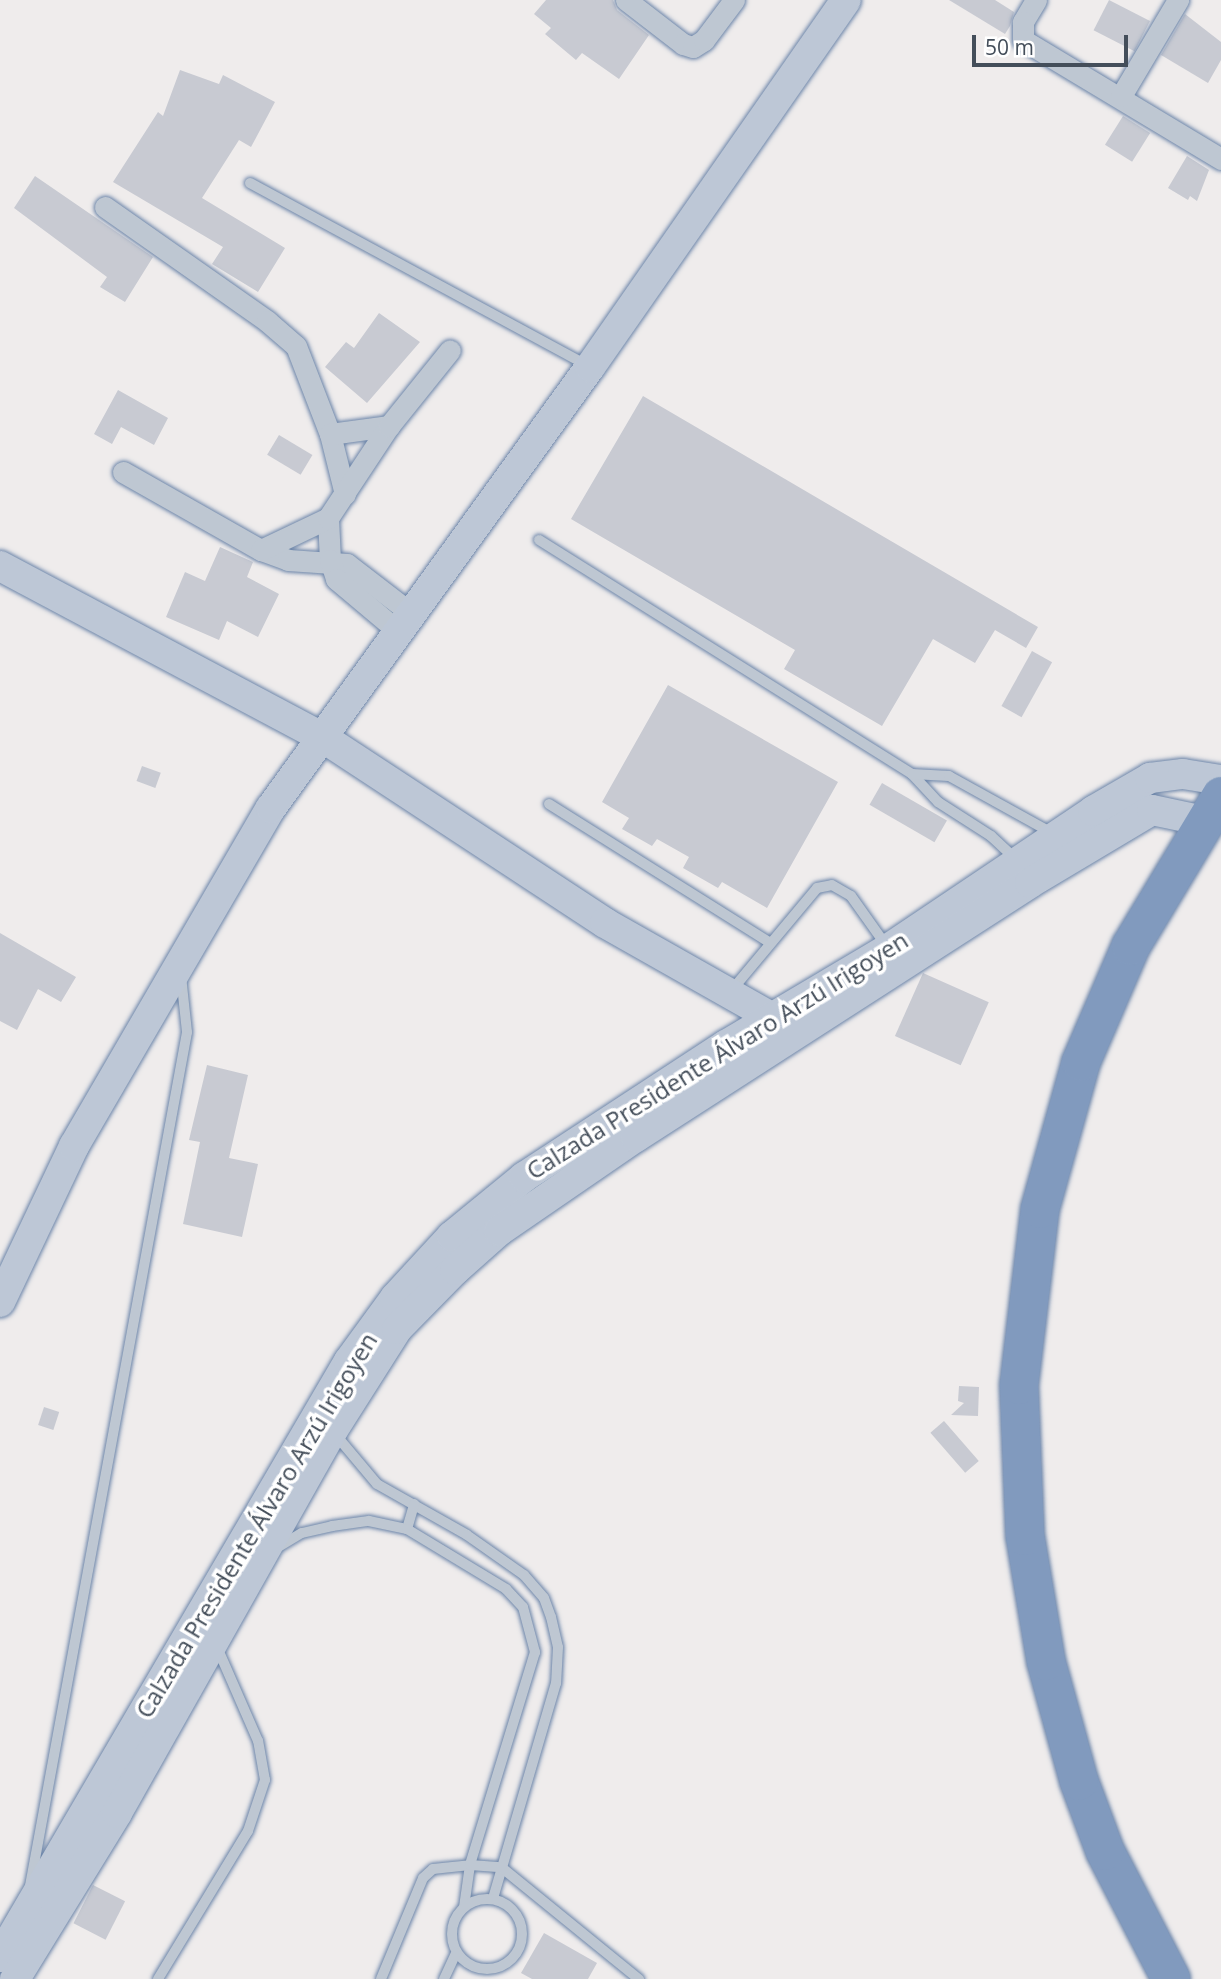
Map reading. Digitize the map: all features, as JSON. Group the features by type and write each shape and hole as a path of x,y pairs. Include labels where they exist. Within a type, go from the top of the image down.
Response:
{"highway":[{"path":"1171,1979 1105,1851 1079,1782 1046,1661 1025,1536 1019,1385 1040,1209 1081,1062 1131,946 1212,808"}],"main road":[{"path":"0,1302 74,1146 179,959 271,808 325,739 405,623 590,367 846,0"},
{"path":"0,566 325,739 605,923 729,993 780,1028"},
{"name":"Calzada Presidente Álvaro Arzú Irigoyen","path":"1024,871 1054,835 1150,778 1183,774 1221,780"},
{"name":"Calzada Presidente Álvaro Arzú Irigoyen","path":"15,1979 263,1556 378,1319 428,1260 475,1216 524,1177 893,959 1024,871 1152,810 1212,808"},
{"name":"Calzada Presidente Álvaro Arzú Irigoyen","path":"0,1956 326,1422"}],"street":[{"path":"626,0 693,47 704,40 734,0"},
{"path":"1036,0 1023,22 1023,40 1121,96 1221,159"},
{"path":"1121,96 1178,0"},
{"path":"105,207 267,321 296,346 330,434 345,494"},
{"path":"261,550 328,518 389,426 450,350"},
{"path":"330,434 389,426"},
{"path":"123,472 261,550 313,564 330,560"},
{"path":"328,518 330,560 336,579 405,623"}],"lane":[{"path":"250,183 590,367"},
{"path":"539,540 912,774 938,802 991,836 1024,871"},
{"path":"912,774 949,776 1054,835"},
{"path":"549,804 769,942"},
{"path":"729,993 769,942 817,888 832,885 851,896 893,959"},
{"path":"24,1916 187,1031 179,959"},
{"path":"326,1422 353,1461 377,1484 414,1504 524,1575 544,1598 551,1617 558,1647 556,1683 492,1899"},
{"path":"407,1529 414,1504"},
{"path":"263,1556 302,1533 369,1521 407,1529 506,1589 523,1607 535,1652 470,1865 464,1907 453,1924 456,1953 444,1979"},
{"path":"531,1630 551,1617"},
{"path":"158,1979 248,1831 265,1780 258,1741 214,1640"},
{"path":"381,1979 423,1878 433,1869 470,1865 501,1867 639,1979"},
{"path":"456,1953 471,1966 491,1970 516,1954 522,1935 517,1915 492,1899 464,1907"}],"building":[{"path":"546,0 613,0 617,10 649,35 619,79 582,53 576,60 545,34 551,28 534,14"},
{"path":"949,0 995,0 1014,12 1010,26 1005,34"},
{"path":"1109,0 1150,21 1135,51 1094,30"},
{"path":"1185,14 1221,42 1221,60 1208,83 1161,55"},
{"path":"180,70 219,84 223,75 275,102 251,147 239,140 202,198 285,248 258,292 212,264 223,247 113,182 158,112 163,116"},
{"path":"1123,116 1150,133 1132,162 1105,145"},
{"path":"1187,156 1209,170 1197,201 1190,196 1188,200 1168,188"},
{"path":"35,176 153,257 125,302 100,287 107,277 14,208"},
{"path":"379,313 420,342 367,403 325,367 346,342 354,348"},
{"path":"118,390 168,418 154,445 121,427 112,444 94,434"},
{"path":"643,396 1038,627 1026,648 995,630 975,663 933,639 882,726 784,669 795,650 571,519"},
{"path":"279,435 312,455 301,475 267,455"},
{"path":"220,547 253,562 247,577 279,594 258,637 227,621 219,640 166,617 185,572 205,581"},
{"path":"1032,651 1052,662 1022,717 1001,706"},
{"path":"668,685 838,782 767,908 722,882 718,888 683,868 689,857 657,839 652,846 622,829 629,818 602,802"},
{"path":"142,766 161,773 155,788 137,781"},
{"path":"882,783 947,820 934,842 870,805"},
{"path":"0,933 76,977 61,1002 38,989 17,1030 0,1021"},
{"path":"923,973 989,1002 961,1065 895,1036"},
{"path":"207,1065 248,1075 229,1158 258,1164 242,1237 183,1224 200,1142 189,1140"},
{"path":"959,1386 979,1387 978,1416 951,1415 964,1403 958,1401"},
{"path":"44,1407 59,1412 53,1430 38,1425"},
{"path":"944,1421 979,1461 965,1473 930,1433"},
{"path":"93,1885 125,1901 106,1940 73,1923"},
{"path":"544,1933 597,1963 588,1979 532,1979 521,1973"}]}
